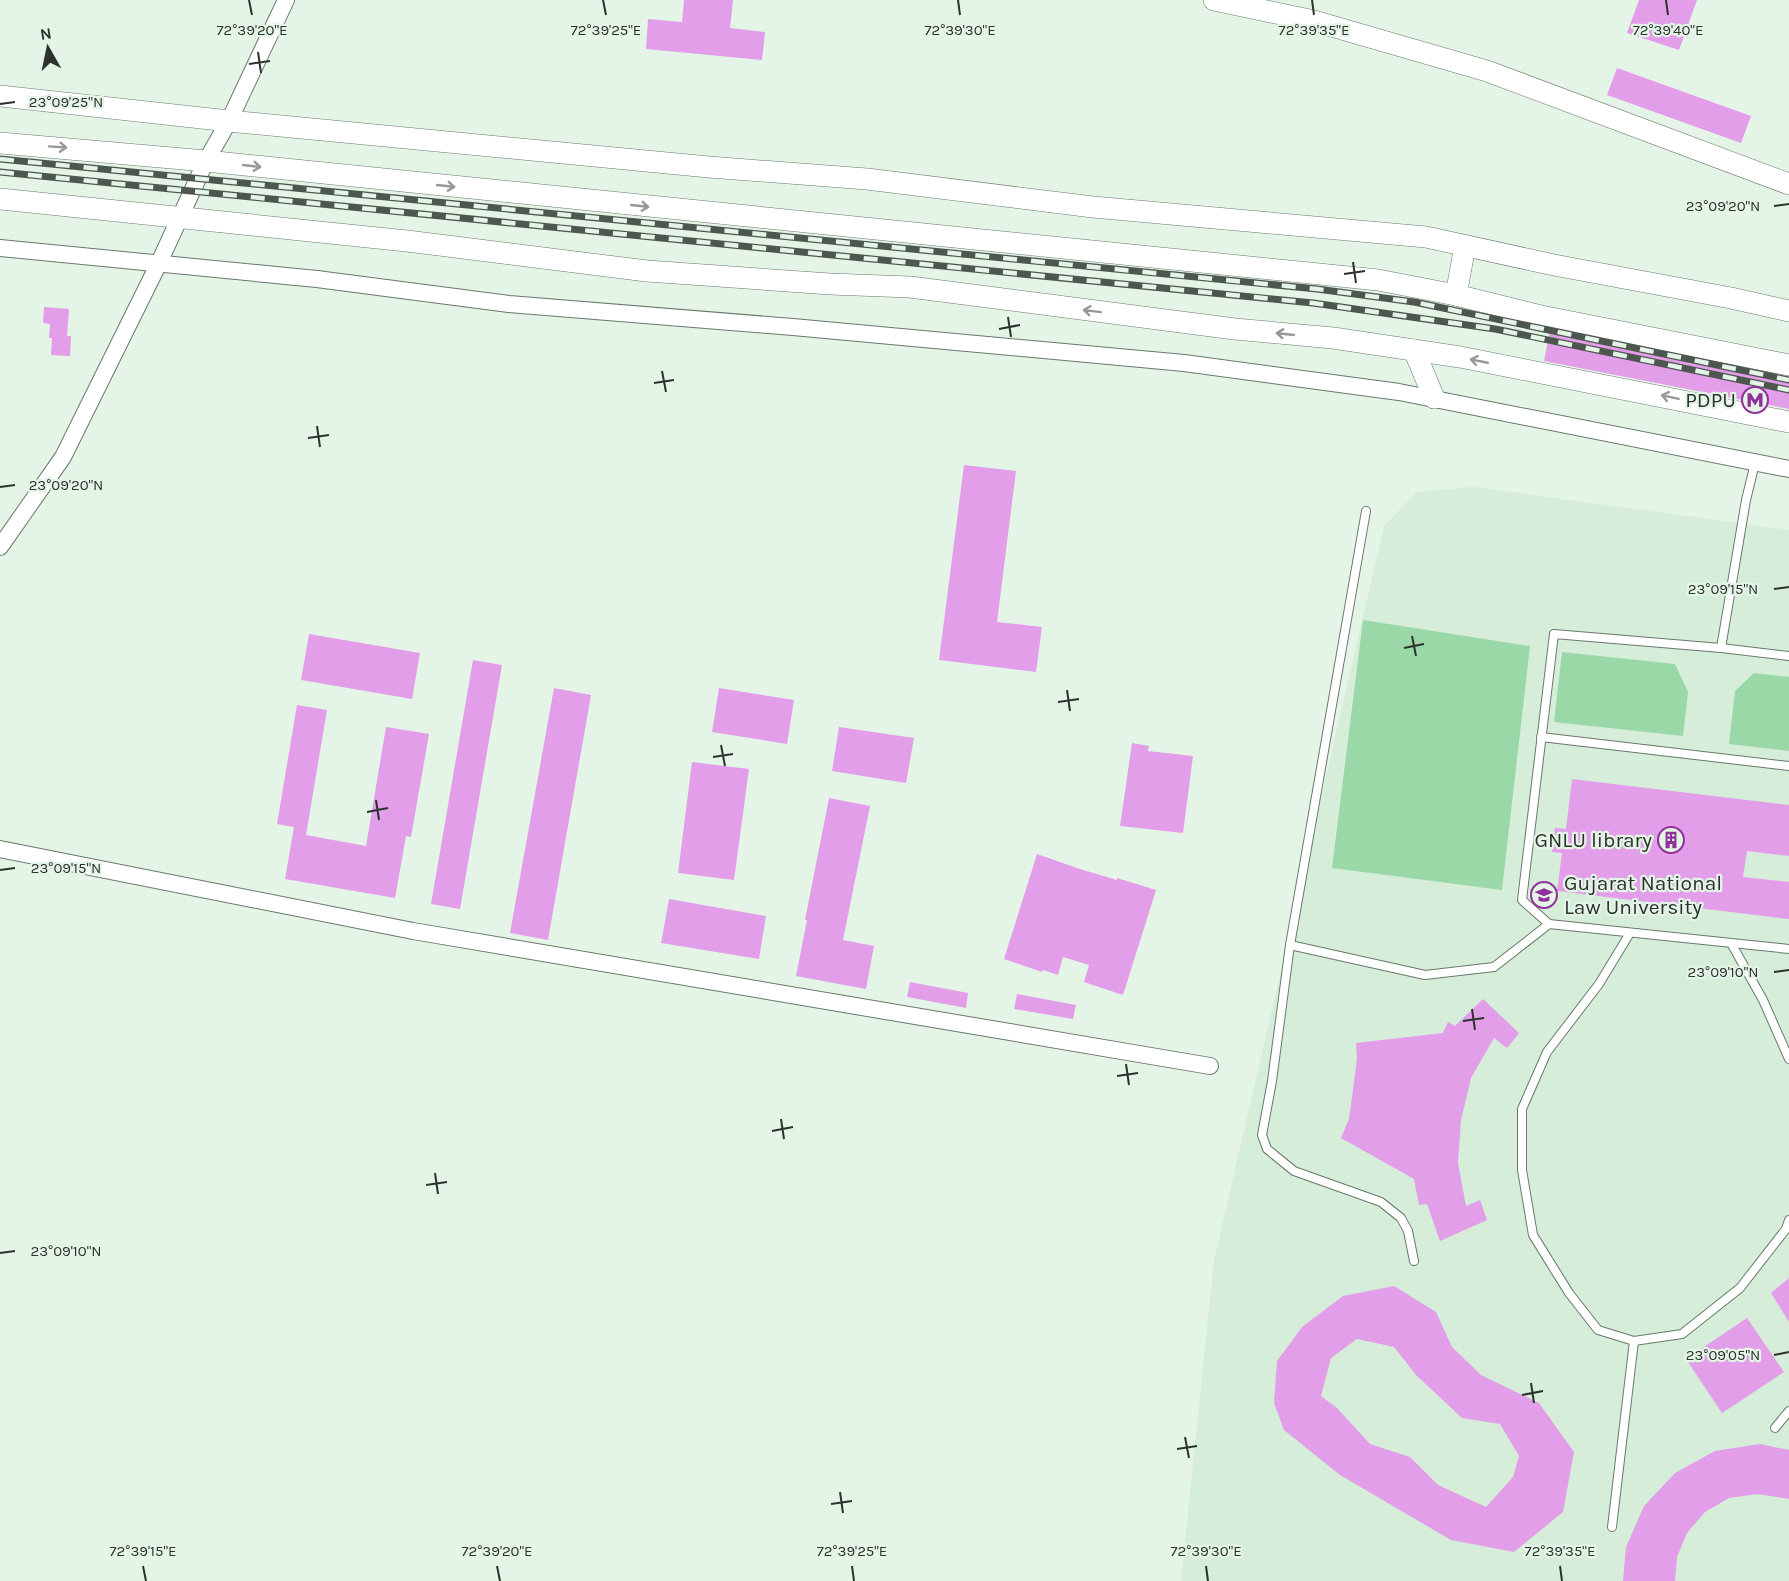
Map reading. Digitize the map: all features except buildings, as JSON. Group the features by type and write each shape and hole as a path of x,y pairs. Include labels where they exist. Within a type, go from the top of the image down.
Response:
{"street":[{"path":"0,547 63,457 158,265 206,161 229,121 286,0"},
{"path":"1214,0 1314,21 1487,71 1789,184"},
{"path":"0,96 229,121 709,167 867,179 1093,207 1426,237 1554,265 1789,311"},
{"path":"0,143 206,161 1378,280 1456,295 1541,316 1789,365"},
{"path":"0,199 407,241 648,271 830,284 910,287 1223,327 1333,338 1558,376 1789,422"},
{"path":"1456,295 1465,246"},
{"path":"0,248 317,279 508,304 793,327 1184,363 1400,392 1789,469"},
{"path":"1414,350 1434,398"},
{"path":"0,849 413,931 1210,1066"}],"lane":[{"path":"1721,648 1740,532 1755,463"},
{"path":"1366,511 1290,945 1272,1080 1262,1135 1266,1149 1294,1171 1381,1203 1395,1212 1408,1231 1414,1261"},
{"path":"1789,656 1554,634 1522,900 1549,924 1789,949"},
{"path":"1541,737 1789,766"},
{"path":"1290,945 1425,975 1494,967 1549,924"},
{"path":"1630,933 1599,984 1547,1052 1522,1109 1522,1170 1533,1235 1569,1293 1598,1329 1634,1341 1682,1334 1740,1288 1786,1229 1789,1220"},
{"path":"1731,943 1763,1000 1789,1059"},
{"path":"1612,1527 1634,1341"},
{"path":"1775,1428 1789,1411"}],"shaded area":[{"name":"Gujarat National Law University","path":"1474,487 1789,530 1789,1581 1181,1581 1214,1260 1384,526 1417,492"}],"green space":[{"path":"1363,620 1530,646 1502,890 1332,868"},
{"path":"1562,652 1675,664 1688,692 1683,736 1554,722"},
{"path":"1754,673 1789,677 1789,751 1729,744 1735,691"}],"railway":[{"path":"0,159 1317,289 1414,302 1789,380"},
{"path":"0,172 1313,303 1495,329 1789,390"}],"place":[{"name":"PDPU","path":"1755,400"},
{"name":"GNLU library","path":"1671,840"},
{"name":"Gujarat National Law University","path":"1544,895"}]}
